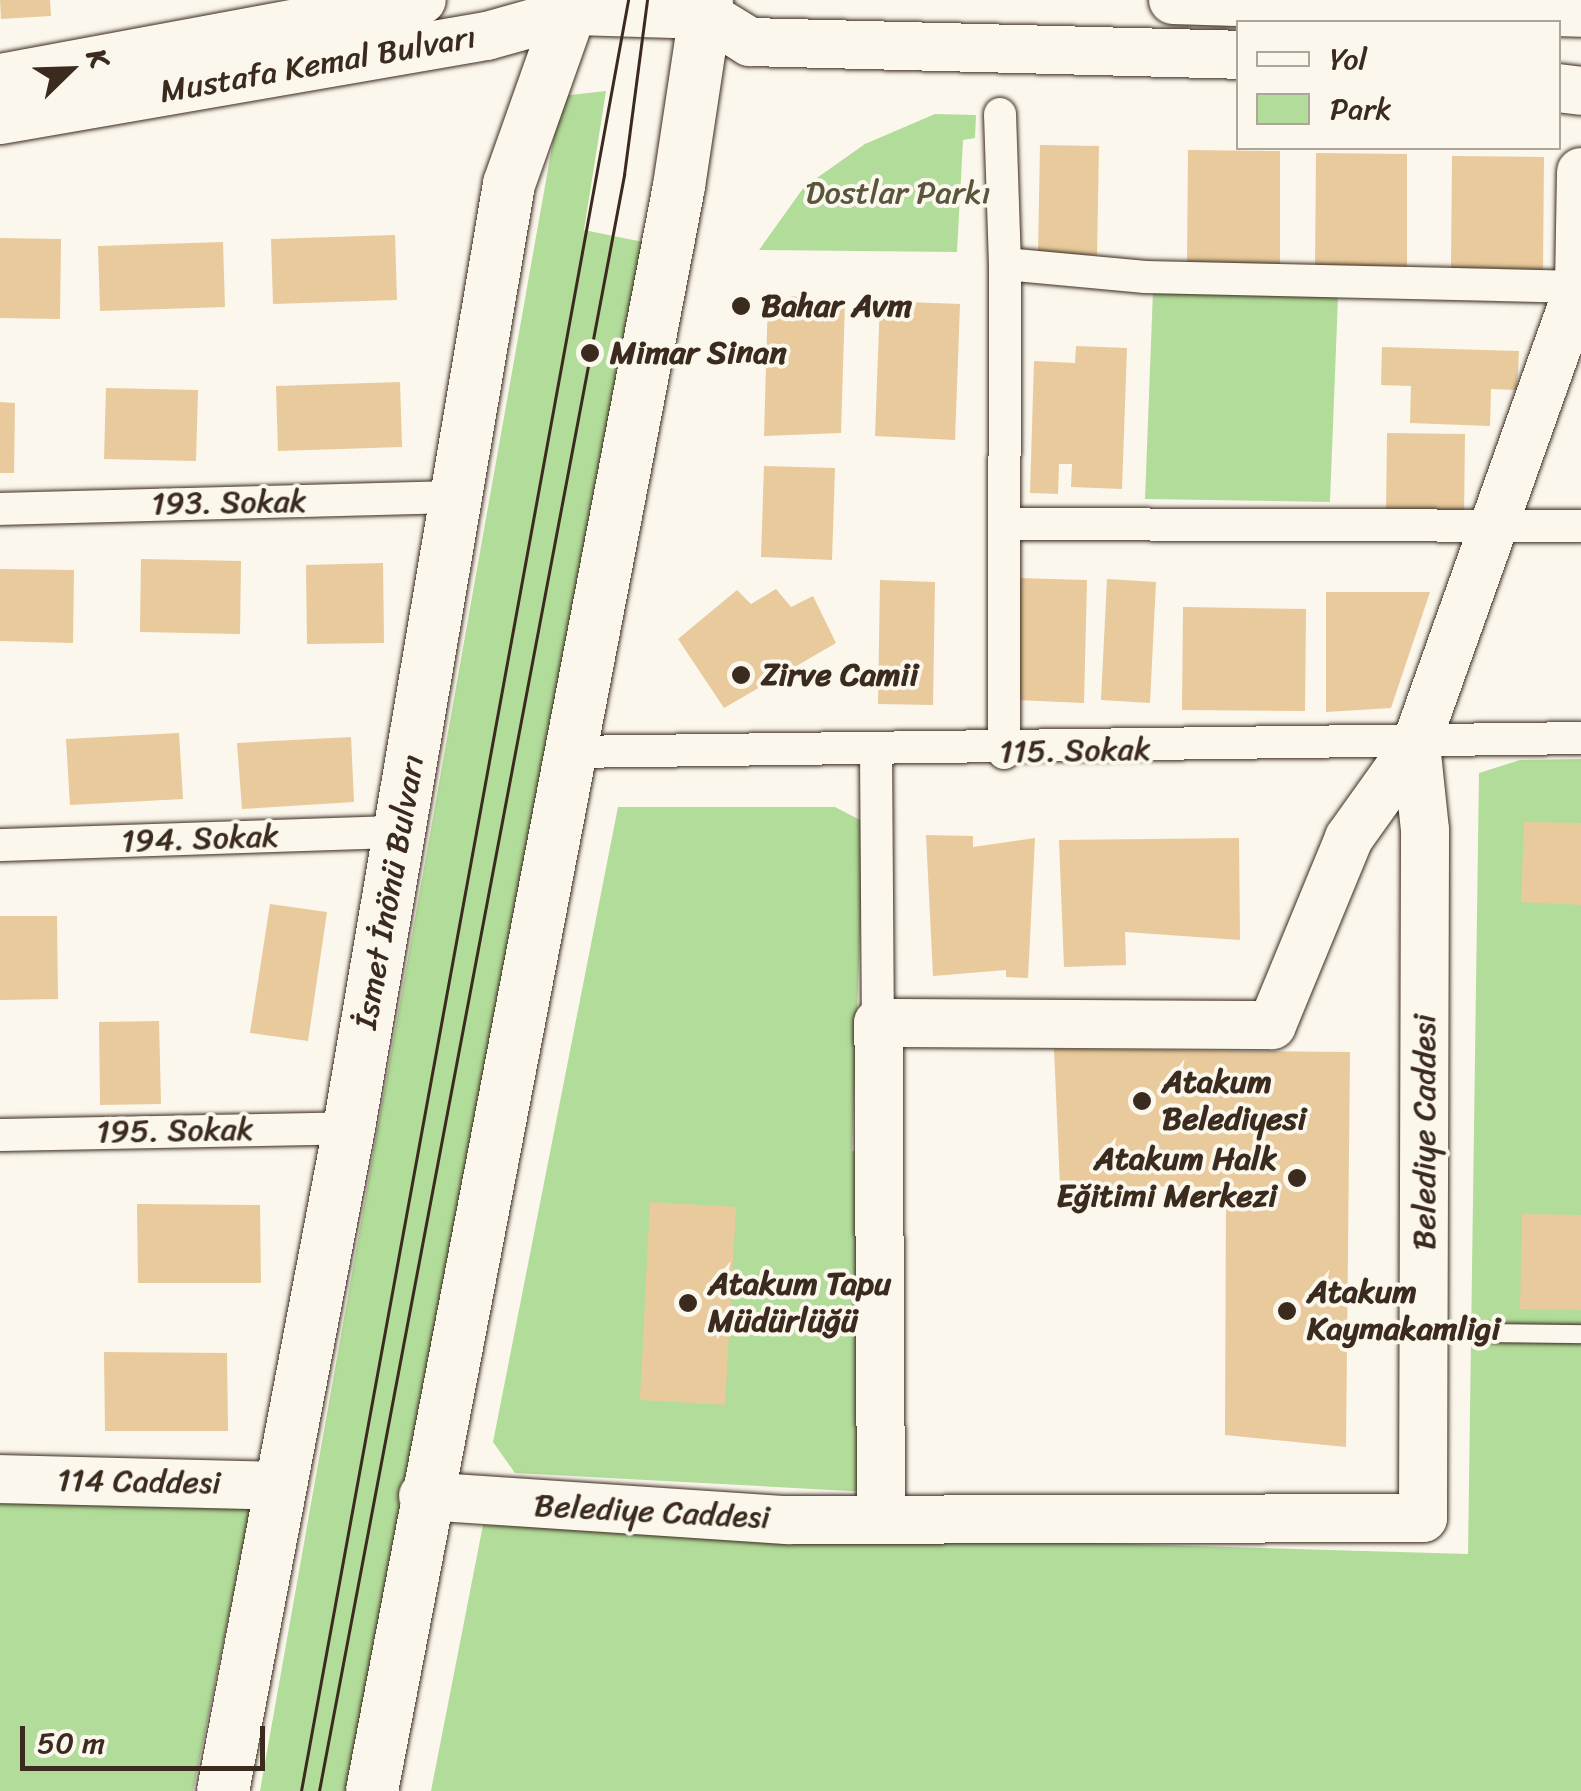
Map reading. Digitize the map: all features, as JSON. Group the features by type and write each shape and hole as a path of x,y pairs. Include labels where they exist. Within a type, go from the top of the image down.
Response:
{"main road":[{"name":"İsmet İnönü Bulvarı","path":"222,1791 349,1128 509,184 563,4"},
{"path":"372,1791 423,1496 489,1200 568,752 717,5"}],"street":[{"name":"Mustafa Kemal Bulvarı","path":"0,78 422,0"},
{"path":"1173,0 1351,2 1581,13"},
{"name":"Mustafa Kemal Bulvarı","path":"0,120 488,36 563,4 717,5"},
{"path":"717,5 750,42 1236,55"},
{"path":"1000,114 1005,264 1004,753"},
{"name":"Belediye Caddesi","path":"878,1023 1272,1025 1350,838 1416,744 1580,287 1581,172"},
{"path":"1005,264 1145,277 1580,287"},
{"name":"193. Sokak","path":"0,508 458,497"},
{"path":"1005,524 1581,526"},
{"name":"115. Sokak","path":"568,752 1004,753 1581,738"},
{"name":"Belediye Caddesi","path":"423,1496 880,1520 1424,1518 1426,830 1416,744"},
{"path":"876,752 880,1520"},
{"name":"194. Sokak","path":"0,845 400,832"},
{"name":"195. Sokak","path":"0,1134 349,1128"},
{"name":"114 Caddesi","path":"0,1479 278,1486"}],"lane":[{"path":"1494,1334 1581,1334"}],"green space":[{"path":"606,91 584,230 648,243 361,1791 260,1791 561,96"},
{"name":"Dostlar Parkı","path":"935,114 976,115 975,138 963,140 957,252 759,250 804,187 865,144"},
{"path":"1153,291 1338,297 1330,502 1145,499"},
{"path":"1581,759 1581,1791 431,1791 483,1525 1468,1554 1479,773 1520,760"},
{"path":"618,807 835,807 864,822 852,1151 870,1154 869,1492 515,1473 493,1442"},
{"path":"252,1502 193,1791 0,1791 0,1504"}],"building":[{"path":"0,0 50,0 51,16 1,19"},
{"path":"1040,145 1099,146 1097,255 1038,254"},
{"path":"1188,150 1280,151 1280,265 1187,264"},
{"path":"1316,153 1407,154 1407,268 1315,267"},
{"path":"1452,156 1544,157 1543,271 1451,270"},
{"path":"395,235 397,300 273,304 271,239"},
{"path":"0,238 61,239 60,319 0,318"},
{"path":"223,242 225,307 100,311 98,246"},
{"path":"791,296 845,302 841,433 764,436 768,297 790,304"},
{"path":"880,301 960,304 955,440 875,436"},
{"path":"1076,346 1127,348 1122,489 1071,487 1072,464 1059,464 1058,494 1030,493 1034,361 1075,363"},
{"path":"1382,347 1519,351 1517,390 1491,389 1490,426 1410,423 1411,386 1381,385"},
{"path":"400,382 402,447 278,451 276,386"},
{"path":"106,388 198,390 196,461 104,459"},
{"path":"0,402 15,403 14,473 0,473"},
{"path":"1387,433 1465,434 1464,518 1386,517"},
{"path":"764,466 835,468 832,560 761,557"},
{"path":"141,559 241,561 240,634 140,632"},
{"path":"383,563 384,643 307,644 306,565"},
{"path":"0,569 74,570 73,643 0,641"},
{"path":"1018,578 1087,580 1084,703 1015,700"},
{"path":"1107,579 1156,582 1150,703 1101,700"},
{"path":"880,580 935,582 933,705 878,704"},
{"name":"Zirve Camii","path":"776,589 791,607 813,596 836,643 724,708 678,639 737,590 751,604"},
{"path":"1326,592 1430,592 1391,708 1326,712"},
{"path":"1183,607 1306,609 1305,711 1182,710"},
{"path":"179,733 183,799 70,805 66,739"},
{"path":"351,737 354,802 242,809 237,743"},
{"path":"1524,822 1581,823 1581,905 1521,902"},
{"path":"926,835 973,836 973,847 1035,838 1028,978 1006,977 1006,970 933,976"},
{"path":"1239,838 1240,940 1125,932 1126,965 1064,967 1059,840"},
{"path":"270,904 327,912 308,1041 250,1033"},
{"path":"0,916 57,916 58,999 0,1000"},
{"path":"159,1021 161,1104 100,1105 99,1022"},
{"name":"Atakum Kaymakamligi","path":"1054,1049 1350,1052 1346,1447 1225,1435 1226,1187 1060,1186"},
{"name":"Atakum Tapu Müdürlüğü","path":"650,1202 736,1207 725,1405 640,1400"},
{"path":"137,1204 260,1205 261,1283 138,1283"},
{"path":"1522,1214 1581,1215 1581,1310 1520,1309"},
{"path":"104,1352 227,1353 228,1431 105,1431"}],"tram line":[{"path":"301,1791 628,0"},
{"path":"319,1791 624,175 647,0"}],"place":[{"name":"Bahar Avm","path":"741,306"},
{"name":"Mimar Sinan","path":"590,353"},
{"name":"Zirve Camii","path":"741,675"},
{"name":"Atakum Belediyesi","path":"1142,1101"},
{"name":"Atakum Halk Eğitimi Merkezi","path":"1297,1178"},
{"name":"Atakum Tapu Müdürlüğü","path":"688,1303"},
{"name":"Atakum Kaymakamligi","path":"1287,1311"}]}
